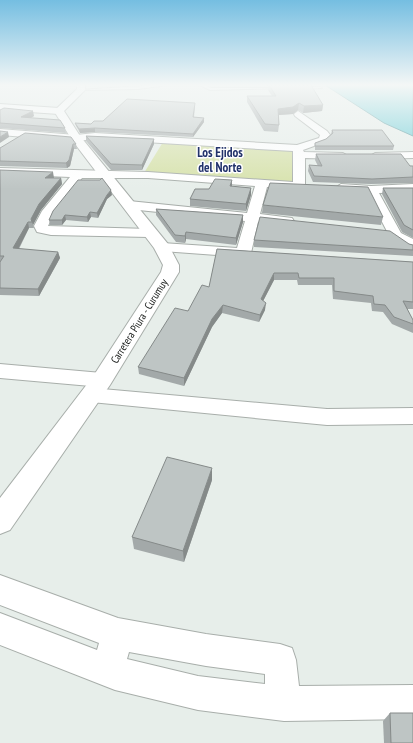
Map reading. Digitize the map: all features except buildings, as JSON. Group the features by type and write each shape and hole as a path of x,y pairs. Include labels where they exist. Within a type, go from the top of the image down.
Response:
{"main road":[{"name":"Carretera Piura - Curumuy","path":"0,521 96,388 170,272 171,265 162,247 149,233 129,205 76,138 64,120"}],"street":[{"path":"298,152 322,140 326,136 306,120"},
{"path":"0,132 76,138 95,136 361,156 413,155"},
{"path":"12,142 24,134"},
{"path":"298,152 300,165 299,186"},
{"path":"0,171 106,176 148,175 314,187"},
{"path":"79,174 47,214 40,226 42,229 51,231 149,233"},
{"path":"243,253 262,184"},
{"path":"328,187 371,190 413,188"},
{"path":"371,190 393,232 396,236 412,245"},
{"path":"129,205 300,222"},
{"path":"377,230 393,232"},
{"path":"162,247 258,254"},
{"path":"0,371 96,388 326,418 413,416"},
{"path":"0,590 118,634 206,650 280,660 284,704"},
{"path":"0,629 107,670 198,693 284,704 413,702"},
{"path":"107,670 118,634"}],"green space":[{"path":"163,142 292,149 295,182 144,173"}],"water":[{"path":"379,120 413,120 413,136"}],"district":[{"name":"Los Ejidos del Norte","path":"220,160"}]}
